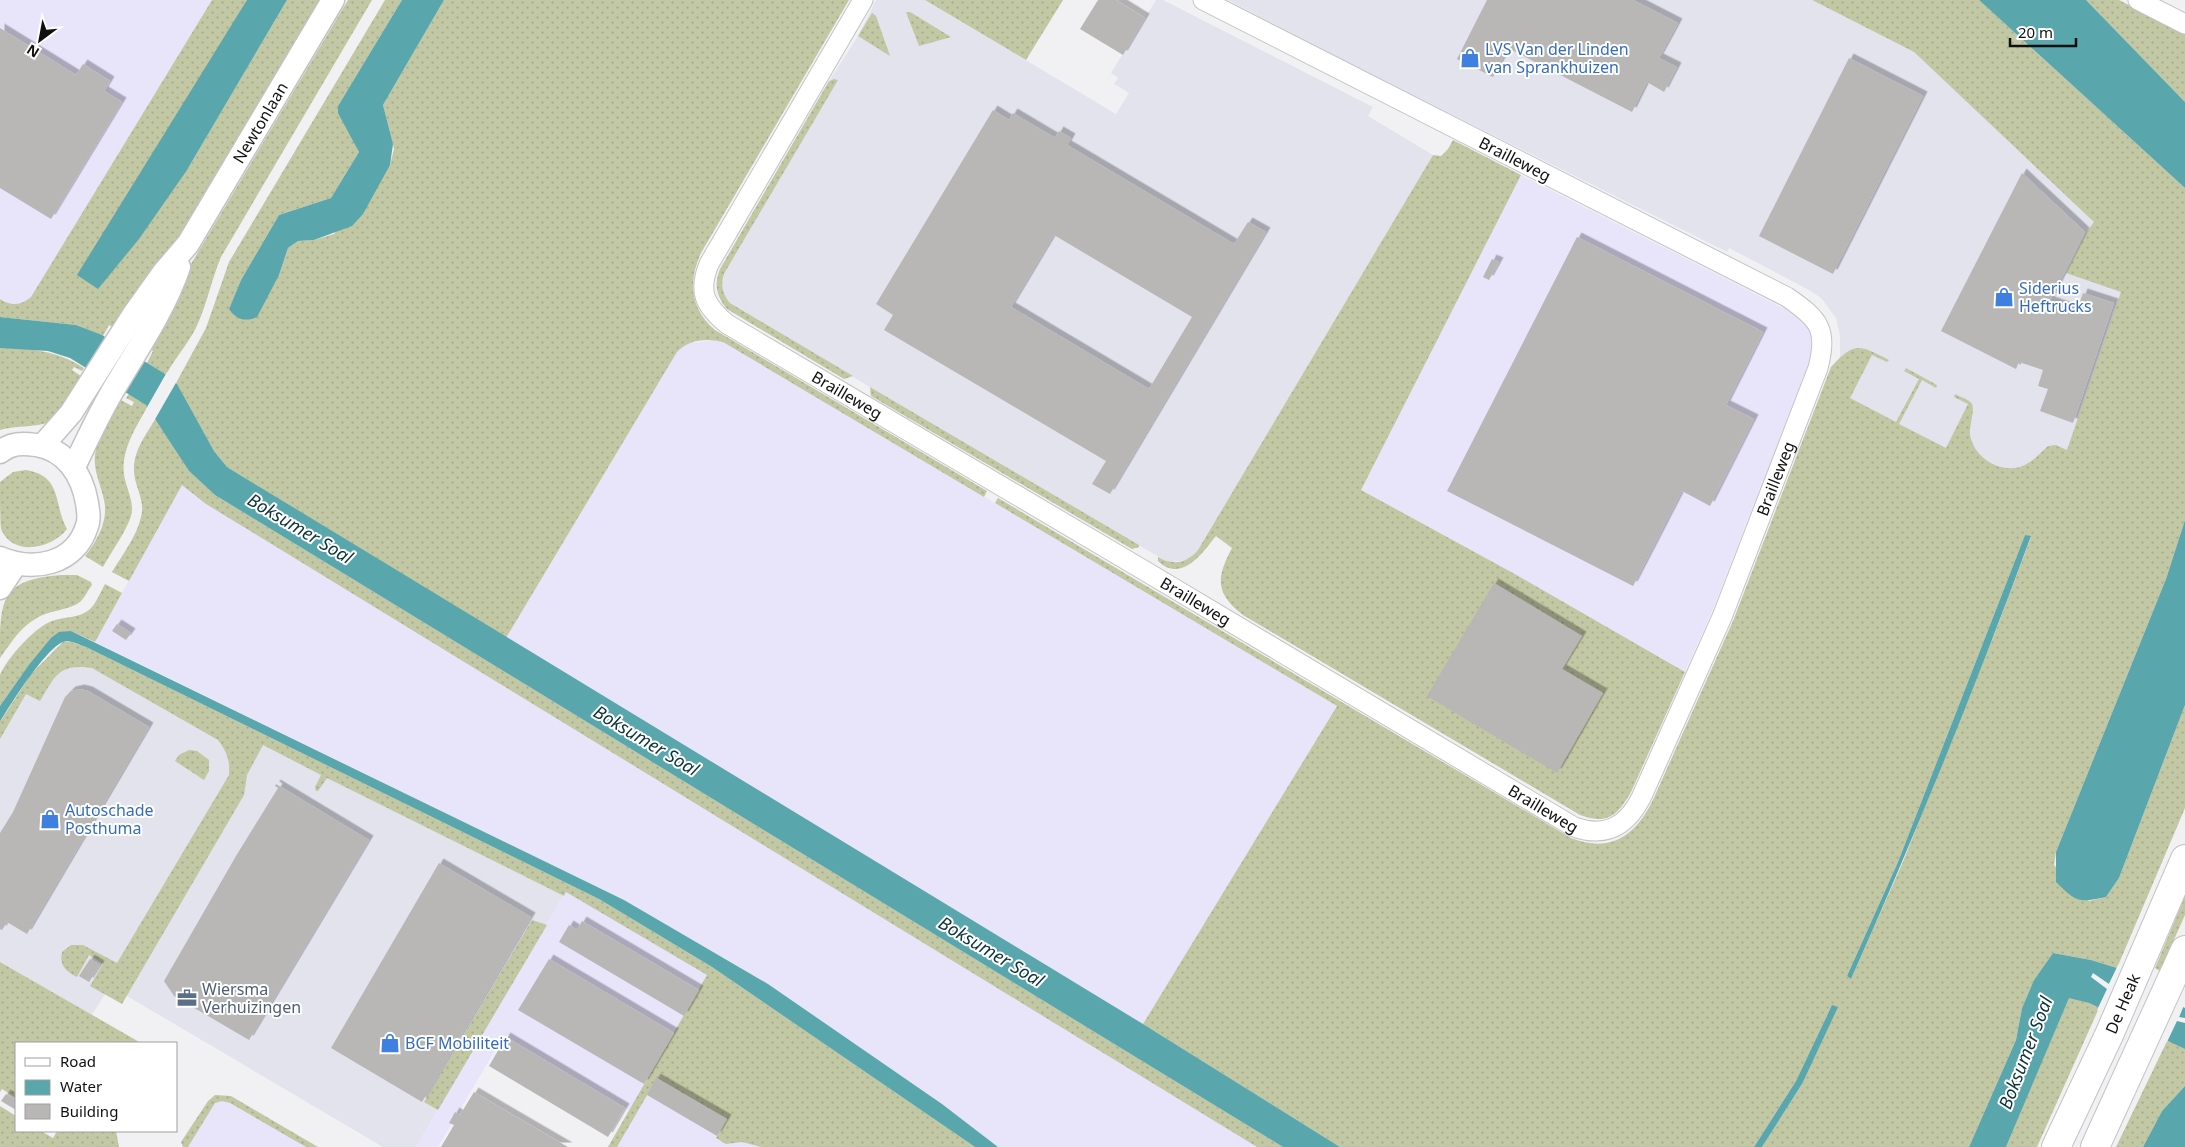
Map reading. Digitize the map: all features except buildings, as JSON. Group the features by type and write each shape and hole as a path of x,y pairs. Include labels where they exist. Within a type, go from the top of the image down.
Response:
{"highway":[{"name":"De Heak","path":"2056,1147 2109,1035 2185,859"},
{"path":"2095,1147 2185,950"}],"street":[{"name":"Newtonlaan","path":"74,467 102,387 131,338 164,272 188,244 333,0"},
{"name":"Brailleweg","path":"863,0 708,264 702,285 709,306 716,315 727,324 1574,827 1587,832 1598,832 1618,826 1634,812 1641,798 1722,617 1818,368 1822,348 1820,327 1809,312 1787,297 1203,0"},
{"path":"2138,0 2185,24"},
{"name":"Newtonlaan","path":"42,446 71,413 102,387"},
{"path":"0,452 8,446 15,444 42,446 55,451 74,467 82,483 89,516 82,538 63,559 34,566 8,561 0,588"}],"shaded area":[{"path":"0,0 212,0 31,297 25,302 17,304 7,303 0,299"},
{"path":"876,0 925,0 1116,114 1129,93 1114,84 1118,78 1111,73 1156,0 1163,0 1373,107 1368,116 1433,155 1198,550 1188,560 1170,562 1164,560 730,303 724,295 722,285 725,272 834,79 829,81 858,36"},
{"path":"1228,0 1812,0 1914,52 2143,265 2065,501 1824,404 1840,357 1840,336 1836,318 1822,299 1811,291 1729,248 1727,252 1349,63"},
{"path":"1521,175 1802,318 1811,330 1813,347 1808,365 1711,614 1685,672 1513,573 1360,490"},
{"path":"715,340 723,342 1337,706 1143,1024 506,638 677,352 683,346 691,343"},
{"path":"189,471 215,495 1283,1147 998,1147 942,1104 768,984 624,900 95,642"},
{"path":"55,648 570,884 416,1147 383,1147 110,986 92,1015 0,962 0,722"},
{"path":"570,884 975,1147 608,1147 629,1110 503,1037 438,1147 416,1147"},
{"path":"222,1101 230,1103 306,1147 188,1147 210,1109 215,1103"}],"green space":[{"path":"212,0 247,0 187,170 287,0 320,0 176,242 114,328 109,325 103,336 76,325 0,317 0,299 16,304 31,297"},
{"path":"348,0 372,0 221,257 196,328 166,375 147,363 153,351 149,348 168,314 191,264"},
{"path":"385,0 402,0 338,106 359,152 331,198 279,215 241,280 229,309 279,275 288,248 298,241 314,240 334,234 390,165 394,149 383,105 444,0 849,0 701,253 694,274 693,284 696,304 700,313 715,330 987,491 984,497 723,342 705,340 693,342 677,352 506,638 227,467 214,451 176,383 206,328 229,262"},
{"path":"925,0 1063,0 1026,60"},
{"path":"1812,0 1979,0 2185,188 2185,520 2166,579 2056,852 2054,865 2089,901 2106,897 2119,878 2185,705 2185,808 2117,968 2091,960 2053,953 2034,980 2022,1008 2016,1040 1969,1147 1762,1147 1802,1084 1832,1005 1796,1081 1754,1147 1340,1147 1143,1024 1337,706 995,503 998,498 1571,838 1598,844 1619,839 1629,833 1645,814 1652,802 1733,621 1831,367 1839,359 1852,349 1858,348 1871,351 1889,360 1887,362 1872,355 1850,398 1896,422 1919,379 1904,371 1906,368 1937,385 1936,388 1922,380 1899,424 1946,448 1968,404 1954,397 1955,394 1967,399 1973,406 1970,432 1972,443 1988,462 2003,468 2020,467 2032,461 2048,446 2056,445 2067,450 2121,292 2066,273 2086,233 2094,222 1914,52","holes":["2025,535 2031,537 1996,630 1902,864 1851,979 1847,976 1898,862"]},
{"path":"2086,0 2119,0 2185,34 2185,102"},
{"path":"906,12 910,12 951,37 919,46"},
{"path":"872,13 876,16 890,56 858,36"},
{"path":"838,80 725,272 722,284 727,300 730,303 853,376 844,379 727,309 720,299 717,290 720,269 829,81"},
{"path":"1453,140 1521,175 1361,490 1513,573 1685,672 1631,792 1616,812 1605,818 1598,819 1580,815 1243,615 1227,599 1223,592 1221,577 1232,548 1216,536 1198,557 1183,567 1175,569 1167,567 1158,561 1158,557 1169,562 1180,562 1189,558 1198,550 1433,155 1441,156"},
{"path":"0,348 23,349 54,354 84,368 82,371 74,367 72,370 84,378 50,422 0,430"},
{"path":"870,387 1139,545 1139,547 1132,549 871,396"},
{"path":"129,394 148,406 130,439 125,457 124,475 131,501 131,516 103,567 85,556 98,537 105,515 104,500 95,466 96,448 101,433 119,399 132,406 134,402 126,398"},
{"path":"156,418 189,471 215,495 1283,1147 1257,1147 206,504 182,485 129,581 112,572 133,538 139,524 142,507 135,479 134,462 139,447"},
{"path":"26,470 38,473 52,485 67,529 61,536 52,541 33,547 23,547 14,544 1,529 0,482 13,472"},
{"path":"61,575 77,575 91,582 92,585 77,604 42,615 31,622 16,636 0,658 1,621 3,607 8,596 15,588 26,582"},
{"path":"105,584 122,593 95,642 71,631 28,666 0,706 0,675 15,652 45,624 57,619 80,615 89,610 96,602"},
{"path":"63,642 71,642 86,647 599,899 712,967 975,1147 761,1147 742,1142 726,1144 716,1138 726,1119 657,1078 617,1147 608,1147 707,975 566,892 564,896 327,778 318,791 316,791 315,787 321,775 263,745 247,775 244,795 122,1004 90,986 103,964 89,955 77,977 64,968 61,957 62,952 71,945 83,945 117,963 229,775 229,765 226,752 218,740 92,668 72,668 59,673 40,701 26,694 0,739 0,722 31,674"},
{"path":"189,750 197,751 209,760 209,771 204,780 175,761 179,755"},
{"path":"2185,896 2185,915 2160,971 2155,968"},
{"path":"532,920 547,925 438,1110 424,1102"},
{"path":"0,962 139,1042 15,1042 15,1097 2,1089 0,1092"},
{"path":"2069,997 2099,1008 2037,1147 2006,1147"},
{"path":"2168,1039 2185,1049 2185,1086 2162,1111 2143,1147 2116,1147"},
{"path":"215,1095 231,1096 318,1147 306,1147 230,1103 222,1101 215,1103 188,1147 183,1147 181,1142 208,1101"},
{"path":"0,1106 15,1115 15,1132 43,1132 53,1138 56,1132 116,1132 119,1147 0,1147"}],"water":[{"path":"247,0 287,0 187,170 139,239 98,289 77,275"},
{"path":"402,0 444,0 383,105 393,144 390,165 363,214 352,226 314,240 298,241 288,248 279,275 257,317 245,320 238,318 229,309 241,280 279,215 331,198 359,152 338,113 338,106"},
{"path":"1979,0 2086,0 2185,102 2185,188"},
{"name":"Boksumer Soal","path":"0,317 76,325 102,335 165,374 177,384 214,451 227,467 1143,1024 1340,1147 1283,1147 215,495 189,471 146,405 70,358 48,351 0,348"},
{"path":"2185,520 2185,705 2119,878 2106,897 2089,900 2078,899 2068,894 2056,882 2056,852 2166,579"},
{"path":"2025,535 2031,536 1967,704 1851,979 1847,976 1898,862"},
{"path":"71,631 624,900 768,984 942,1104 998,1147 975,1147 712,967 599,899 86,647 69,641 56,646 38,665 0,722 0,706 28,666 51,638 59,632"},
{"name":"Boksumer Soal","path":"2053,953 2091,960 2117,968 2109,984 2122,993 2179,1017 2183,1007 2185,1008 2185,1049 2089,1003 2069,998 2006,1147 1969,1147 2016,1040 2022,1008 2034,980"},
{"path":"1832,1005 1838,1007 1802,1084 1762,1147 1754,1147 1796,1081"},
{"path":"2185,1086 2185,1147 2143,1147 2162,1111"}],"pier":[{"path":"167,372 177,381 154,421 146,409"},
{"path":"2118,965 2119,968 2112,983 2123,991 2168,1012 2177,1014 2181,1006 2184,1005 2179,1017 2185,1018 2185,1023 2177,1021 2167,1042 2097,1010 2107,989 2091,977 2093,973 2109,984"}],"place":[{"name":"LVS Van der Linden van Sprankhuizen","path":"1470,58"},
{"name":"Siderius Heftrucks","path":"2004,297"},
{"name":"Autoschade Posthuma","path":"50,819"},
{"name":"Wiersma Verhuizingen","path":"187,998"},
{"name":"BCF Mobiliteit","path":"390,1043"}]}
